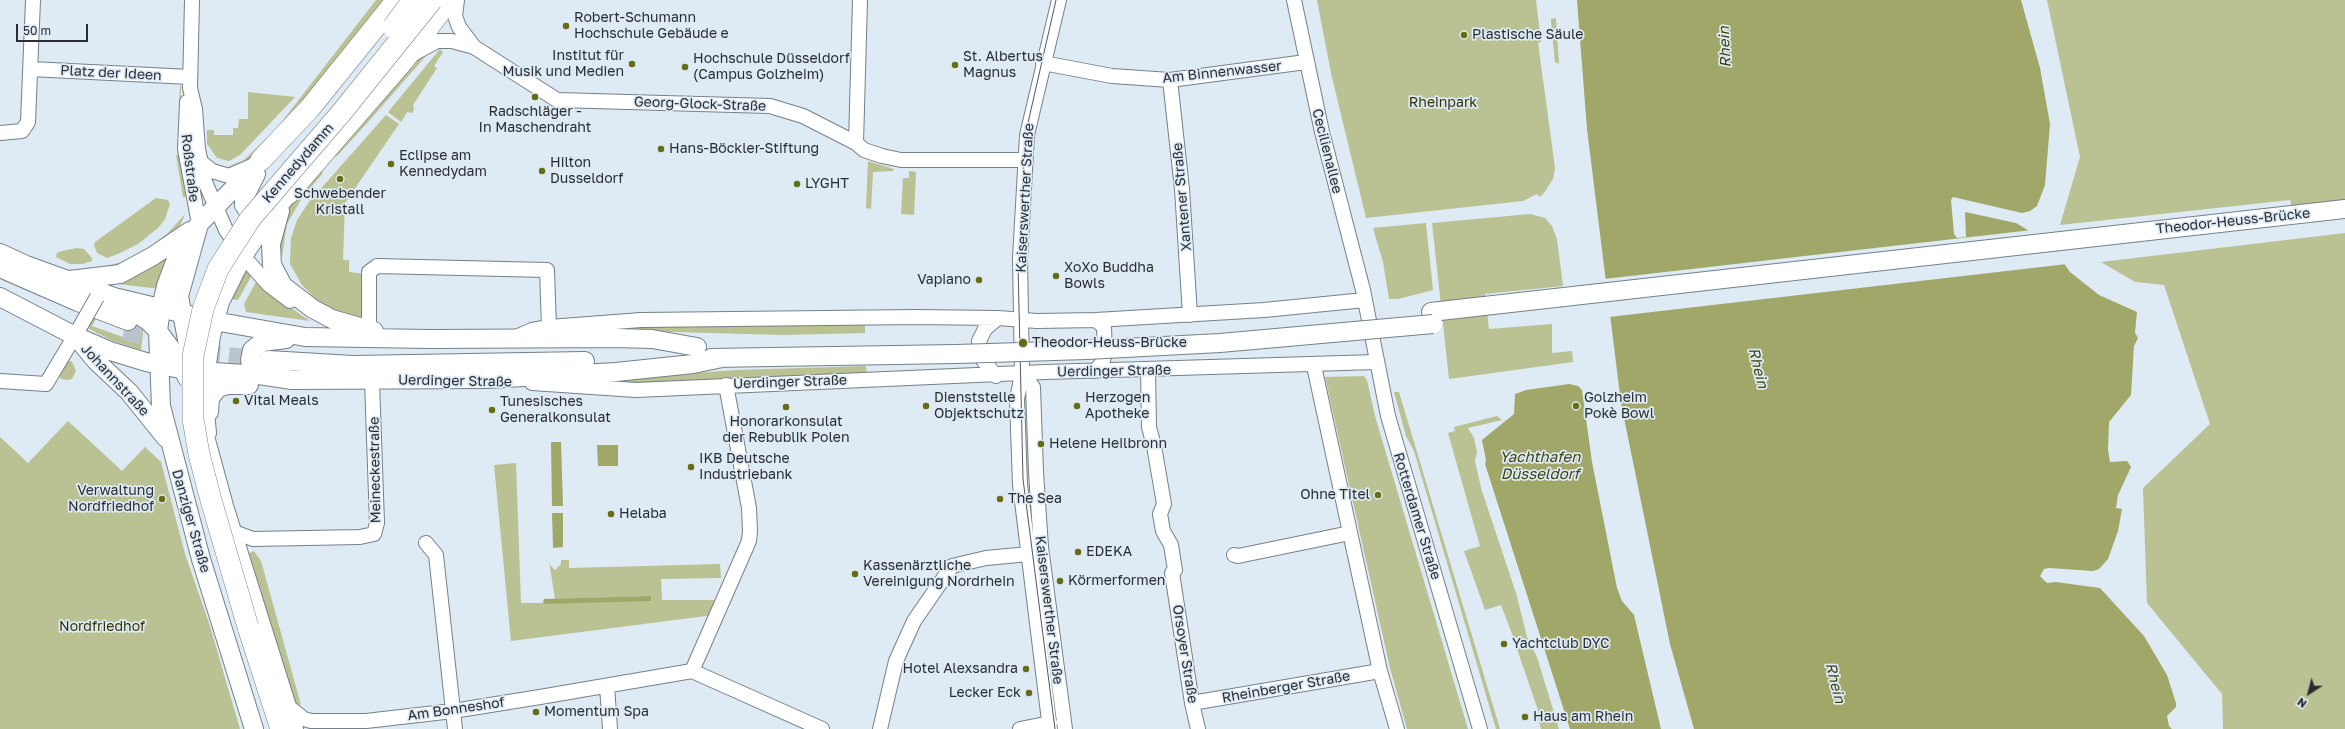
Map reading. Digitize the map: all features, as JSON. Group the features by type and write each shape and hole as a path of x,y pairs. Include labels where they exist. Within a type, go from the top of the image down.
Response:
{"highway":[{"name":"Kennedydamm","path":"261,160 310,108 397,0"},
{"name":"Kennedydamm","path":"189,339 197,286 210,258 226,231 244,207 353,79 413,0"},
{"name":"Kennedydamm","path":"189,339 212,281 236,238 275,189 342,112 432,0"},
{"name":"Kennedydamm","path":"288,194 404,60 449,0"},
{"name":"Danziger Straße","path":"189,339 191,403 199,454 241,628 269,729"},
{"name":"Danziger Straße","path":"241,628 281,729"}],"main road":[{"name":"Kennedydamm","path":"199,224 261,160"},
{"path":"261,160 250,188 244,198 244,205 247,211 253,216 261,218 274,212"},
{"name":"Kennedydamm","path":"210,452 203,391 214,321 220,302 243,256 288,194"},
{"path":"288,194 273,232 272,265 278,279 296,298 313,310 332,319 364,329 430,339"},
{"name":"Theodor-Heuss-Brücke","path":"2121,240 2345,209"},
{"name":"Theodor-Heuss-Brücke","path":"2121,240 2345,220"},
{"path":"199,224 173,311 187,340 206,371"},
{"name":"Johannstraße","path":"68,280 120,274 154,256 199,224"},
{"path":"265,362 352,365 722,358 956,348 1432,318 2121,240"},
{"name":"Johannstraße","path":"0,253 104,296 148,321 159,329 185,370 210,452"},
{"path":"0,268 78,302 126,326 73,312 0,280"},
{"name":"Johannstraße","path":"0,296 77,331 110,351 158,365 185,370 206,371"},
{"name":"Johannstraße","path":"104,296 173,311"},
{"path":"173,311 214,321 305,337"},
{"name":"Danziger Straße","path":"173,311 159,329 158,365 162,406 170,444 222,629 254,729"},
{"name":"Johannstraße","path":"77,331 96,361 129,392 170,444"},
{"path":"697,347 652,339 430,339 305,337 268,341 256,345 252,350 250,360 252,368 265,362 354,354 697,347 956,348"},
{"path":"487,378 616,372 693,364 722,358"},
{"name":"Uerdinger Straße","path":"206,371 265,362 292,380 372,381 487,378"},
{"path":"210,452 215,443 208,404 215,390 228,385 256,386 292,380"},
{"path":"170,444 180,434 190,430 200,435 210,452 232,531 294,729"}],"street":[{"path":"0,133 22,131 28,122 33,0"},
{"name":"Roßstraße","path":"192,0 190,83 201,162 205,182 219,203 226,230 243,256"},
{"name":"Georg-Glock-Straße","path":"457,0 455,16 459,27 474,47"},
{"path":"856,143 860,0"},
{"name":"Kaiserswerther Straße","path":"1050,726 1019,473 1017,392 1022,374 1020,258 1025,160 1032,109 1058,0"},
{"name":"Cecilienallee","path":"1294,0 1306,62 1334,184 1365,300"},
{"name":"Georg-Glock-Straße","path":"404,60 418,50 436,41 452,41 474,47 558,100 770,106 803,116 856,143 864,150 901,160 1025,160"},
{"name":"Am Binnenwasser","path":"1043,62 1112,76 1170,80 1306,62"},
{"name":"Platz der Ideen","path":"31,68 190,83"},
{"name":"Xantener Straße","path":"1170,80 1182,190 1190,315"},
{"name":"Roßstraße","path":"190,83 185,107 185,148 199,224"},
{"path":"201,162 212,171 229,176 246,170 261,160"},
{"path":"220,302 226,265 226,230"},
{"path":"243,256 269,285 303,311 327,322 364,329 369,272 377,266 547,270 549,327"},
{"name":"Johannstraße","path":"0,381 46,384 77,331 120,274"},
{"path":"513,339 532,330 549,327 641,320 998,318 1021,320 1096,320 1190,315 1365,300"},
{"name":"Rotterdamer Straße","path":"1365,300 1376,362 1398,452 1480,729"},
{"path":"996,376 983,360 979,341 985,329 998,318"},
{"path":"1095,371 1102,363 1105,354 1104,327 1096,320"},
{"name":"Uerdinger Straße","path":"487,378 610,390 1095,371 1314,366 1376,362"},
{"path":"1314,366 1380,671 1397,729"},
{"name":"Orsoyer Straße","path":"1148,370 1149,427 1154,446 1164,504 1160,514 1163,531 1171,545 1175,570 1172,573 1192,703 1198,729"},
{"name":"Kaiserswerther Straße","path":"1022,374 1033,387 1036,472 1041,547 1065,729"},
{"name":"Meineckestraße","path":"232,531 253,540 360,537 374,534 377,523 372,381"},
{"path":"726,385 748,496 750,531 749,541 692,670 822,729"},
{"path":"1234,554 1238,556 1350,533"},
{"path":"426,543 436,555 456,729"},
{"path":"880,729 896,661 914,621 952,566 986,558 1029,554"},
{"name":"Am Bonneshof","path":"285,704 304,719 318,722 366,721 453,711 607,686 692,670"},
{"name":"Rheinberger Straße","path":"1192,703 1380,671"},
{"path":"607,686 610,729"},
{"path":"1020,729 1050,726"}],"green space":[{"path":"376,0 386,0 300,106 249,160 231,171 225,168 244,160 277,128"},
{"name":"Rheinpark","path":"1317,0 1536,0 1541,42 1538,43 1555,168 1553,179 1544,193 1540,197 1537,194 1523,201 1366,218 1331,73"},
{"path":"2047,0 2345,0 2345,201 2292,207 2290,200 2060,225 2080,157"},
{"path":"1555,18 1559,64 1555,62 1551,21 1551,19"},
{"path":"432,49 337,156 335,155 416,56"},
{"path":"440,49 443,52 434,66 437,68 413,105 414,110 412,113 407,112 401,122 388,112"},
{"path":"180,86 180,128 178,129"},
{"path":"248,92 295,97 240,155 229,161 217,158 207,144 207,130 214,130 214,135 233,135 233,128 238,128 239,119 248,119"},
{"path":"386,115 399,124 345,203 343,260 349,260 349,272 365,274 362,320 332,310 316,299 302,285 290,264 291,238 297,220 309,202"},
{"path":"176,155 179,155 186,197 183,197"},
{"path":"868,161 894,169 893,171 873,172 871,209 866,208"},
{"path":"320,170 323,173 302,198 287,224 282,256 276,258 286,210"},
{"path":"909,171 916,172 914,215 901,214 903,178 909,178"},
{"path":"156,198 168,200 170,204 165,219 158,228 138,244 120,253 107,258 97,253 94,245 95,242"},
{"path":"185,214 180,226 167,240 111,270 110,265 126,261 150,247 168,233"},
{"path":"1530,214 1545,218 1552,226 1557,239 1563,286 1485,294 1489,329 1552,324 1552,353 1572,351 1573,362 1449,379 1432,223"},
{"path":"1426,223 1433,290 1398,299 1389,299 1383,262 1373,228"},
{"path":"2345,233 2345,729 2223,729 2222,694 2147,603 2143,488 2210,424 2164,285 2135,282 2101,262"},
{"path":"176,244 161,289 117,284 129,276"},
{"path":"77,248 84,249 92,258 92,261 83,264 70,264 56,257 57,253"},
{"path":"245,265 252,275 238,300 230,299"},
{"path":"257,280 282,302 310,321 246,312 244,304"},
{"path":"107,301 127,313 103,306 92,326 123,337 129,315 144,324 141,350 113,341 89,329 89,322 98,306"},
{"path":"865,323 865,333 783,335 601,330 601,327"},
{"path":"66,359 72,362 76,371 72,379 67,380 61,379 59,375"},
{"path":"866,366 867,375 632,384 580,381 737,370"},
{"path":"1364,376 1367,380 1375,416 1468,729 1407,729 1390,668 1325,377"},
{"path":"1394,392 1399,392 1500,729 1496,729 1414,451 1406,436"},
{"path":"1497,416 1502,420 1468,428 1474,438 1477,452 1475,461 1481,488 1516,593 1527,637 1537,657 1559,729 1541,729 1537,714 1539,713 1517,649 1522,647 1519,637 1514,639 1501,605 1485,610 1464,551 1480,546 1448,433 1455,431 1454,427"},
{"name":"Nordfriedhof","path":"68,421 122,471 145,447 161,462 185,554 209,623 240,729 0,729 0,437 28,463"},
{"path":"516,463 521,603 542,603 544,599 544,604 651,596 555,599 549,561 550,565 555,570 561,564 561,560 569,560 569,568 720,564 721,578 661,579 662,600 715,600 714,615 511,641 494,465"},
{"path":"254,551 261,561 301,705 295,703 278,649 249,553"}],"water":[{"name":"Rhein","path":"1577,0 2021,0 2040,68 2050,124 2045,185 2037,206 2030,211 2022,213 1953,197 1951,200 1954,234 1957,238 1966,237 1965,212 2016,223 2036,235 2054,249 2070,272 2099,295 2137,312 2135,333 2138,338 2134,346 2131,395 2109,422 2108,450 2110,462 2127,461 2131,467 2118,495 2116,508 2122,509 2118,531 2108,559 2099,569 2093,571 2049,568 2044,569 2040,576 2047,583 2056,582 2100,588 2144,636 2167,675 2176,703 2176,707 2167,716 2169,726 2172,729 1694,729 1670,644 1621,403 1587,129"},
{"name":"Yachthafen Düsseldorf","path":"1569,384 1578,386 1582,390 1592,462 1617,588 1622,601 1634,615 1661,729 1570,729 1485,464 1486,460 1482,440 1514,414 1515,394 1526,390"},
{"path":"551,442 561,442 563,506 552,506"},
{"path":"597,445 618,445 618,466 598,466"},
{"path":"552,513 563,513 563,547 553,548"},
{"path":"651,596 651,601 544,604 544,599"}],"pier":[{"path":"2032,230 2055,248 2067,264 1609,317 1604,279"}],"tunnel":[{"path":"124,331 219,355 265,360"}],"tram line":[{"path":"1055,729 1023,479 1018,265 1025,136 1056,0"}],"place":[{"name":"Robert-Schumann Hochschule Gebäude e","path":"566,26"},
{"name":"Plastische Säule","path":"1464,35"},
{"name":"Institut für Musik und Medien","path":"632,64"},
{"name":"St. Albertus Magnus","path":"955,65"},
{"name":"Hochschule Düsseldorf (Campus Golzheim)","path":"685,67"},
{"name":"Radschläger - In Maschendraht","path":"535,97"},
{"name":"Hans-Böckler-Stiftung","path":"661,149"},
{"name":"Eclipse am Kennedydam","path":"391,164"},
{"name":"Hilton Dusseldorf","path":"542,171"},
{"name":"Schwebender Kristall","path":"340,179"},
{"name":"LYGHT","path":"797,184"},
{"name":"XoXo Buddha Bowls","path":"1056,276"},
{"name":"Vapiano","path":"979,280"},
{"name":"Theodor-Heuss-Brücke","path":"1023,343"},
{"name":"Vital Meals","path":"236,401"},
{"name":"Dienststelle Objektschutz","path":"926,406"},
{"name":"Herzogen Apotheke","path":"1077,406"},
{"name":"Golzheim Pokè Bowl","path":"1576,406"},
{"name":"Honorarkonsulat der Rebublik Polen","path":"786,407"},
{"name":"Tunesisches Generalkonsulat","path":"492,410"},
{"name":"Helene Heilbronn","path":"1041,444"},
{"name":"IKB Deutsche Industriebank","path":"691,467"},
{"name":"Ohne Titel","path":"1378,495"},
{"name":"Verwaltung Nordfriedhof","path":"162,499"},
{"name":"The Sea","path":"1000,499"},
{"name":"Helaba","path":"611,514"},
{"name":"EDEKA","path":"1078,552"},
{"name":"Kassenärztliche Vereinigung Nordrhein","path":"855,574"},
{"name":"Körmerformen","path":"1060,581"},
{"name":"Yachtclub DYC","path":"1504,644"},
{"name":"Hotel Alexsandra","path":"1026,669"},
{"name":"Lecker Eck","path":"1029,693"},
{"name":"Momentum Spa","path":"536,712"},
{"name":"Haus am Rhein","path":"1525,717"}]}
